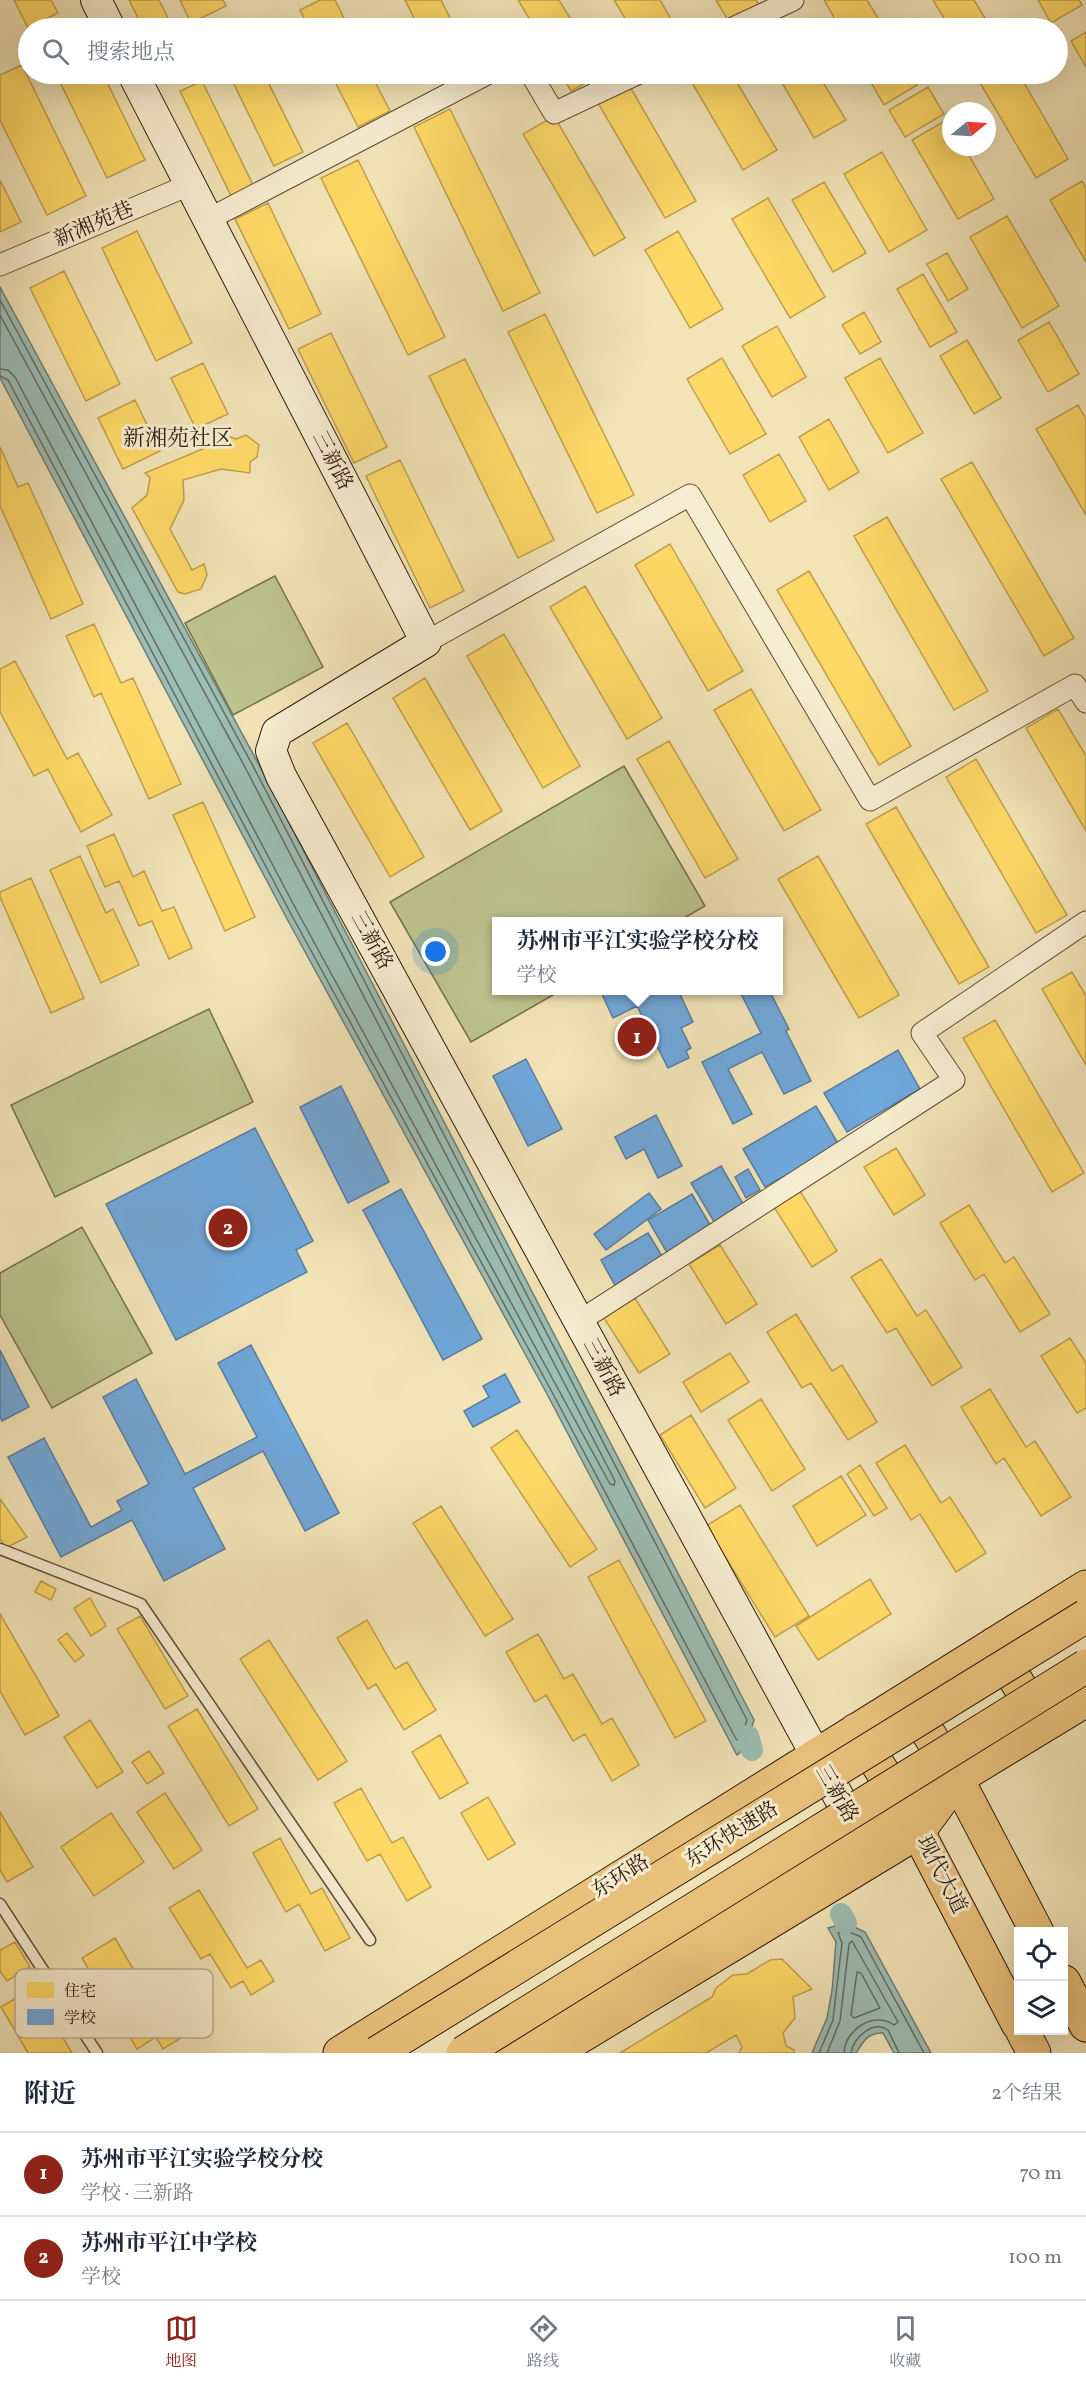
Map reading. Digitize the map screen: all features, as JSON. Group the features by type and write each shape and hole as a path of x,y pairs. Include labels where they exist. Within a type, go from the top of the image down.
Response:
{"main road":[{"name":"东环路","path":"340,2053 1086,1587"},
{"name":"东环快速路","path":"377,2053 1086,1616"},
{"path":"994,1644 1044,1726"},
{"name":"东环快速路","path":"463,2053 1086,1666"},
{"path":"907,1699 957,1779 1034,1927"},
{"path":"553,2053 912,1821 957,1779 1086,1700"},
{"name":"现代大道","path":"856,1730 912,1821 1014,2016"},
{"path":"505,2053 867,1849"},
{"path":"1068,1990 1086,2025"},
{"path":"1024,2035 1034,2053"}],"street":[{"path":"96,0 106,18"},
{"path":"754,18 793,0"},
{"name":"三新路","path":"138,84 426,642 278,732 272,751 281,776 814,1757 867,1849"},
{"path":"207,220 468,84"},
{"path":"537,84 554,113 616,84"},
{"name":"新湘苑巷","path":"0,265 189,185"},
{"path":"426,642 690,495 870,800 1075,685 1086,702"},
{"path":"578,1322 954,1080 922,1033 1086,922"}],"lane":[{"path":"0,1549 141,1604 370,1940"},
{"path":"0,1904 42,1969"},
{"path":"86,2038 96,2053"}],"green space":[{"path":"275,576 323,667 233,715 185,623"},
{"path":"624,766 705,906 686,917 492,917 492,995 553,995 471,1042 390,902"},
{"path":"209,1009 253,1102 55,1197 11,1105"},
{"path":"82,1227 152,1353 52,1408 0,1315 0,1273"}],"water":[{"path":"0,287 258,763 754,1720 745,1748 737,1755 547,1394 286,917 0,378"},
{"path":"846,1923 865,1932 931,2053 894,2053 883,2033 878,2033 870,2036 856,2053 812,2053 827,2018 832,1991 836,1942 828,1928"}],"building: 住宅":[{"path":"14,0 51,0 58,13 48,18 23,18"},
{"path":"129,0 159,0 168,18 138,18"},
{"path":"180,0 223,0 226,6 201,18 189,18"},
{"path":"320,0 335,0 344,18 304,18 300,10"},
{"path":"405,0 441,0 450,18 414,18"},
{"path":"518,0 559,0 570,18 529,18"},
{"path":"614,0 660,0 670,18 625,18"},
{"path":"716,0 756,0 762,10 748,18 727,18"},
{"path":"824,0 867,0 878,18 834,18"},
{"path":"933,0 974,0 985,18 944,18"},
{"path":"1038,0 1079,0 1082,5 1060,18 1048,18"},
{"path":"1086,32 1086,67 1071,41"},
{"path":"18,67 18,84 31,84 86,196 47,215 0,120 0,75"},
{"path":"61,84 108,84 145,160 107,178"},
{"path":"195,84 203,84 257,193 235,204 180,91"},
{"path":"234,84 269,84 303,152 274,166"},
{"path":"336,84 376,84 390,111 358,127"},
{"path":"567,84 584,84 571,91"},
{"path":"693,84 738,84 777,150 743,170"},
{"path":"783,84 824,84 846,120 814,138"},
{"path":"872,84 917,85 884,105"},
{"path":"981,84 1025,84 1068,159 1036,178 996,110 996,102 991,102"},
{"path":"629,85 696,201 665,218 598,103"},
{"path":"928,87 942,111 942,115 905,137 889,110"},
{"path":"450,109 540,293 503,311 414,127"},
{"path":"554,116 625,238 594,256 523,134"},
{"path":"942,122 942,156 969,156 994,199 958,219 912,140"},
{"path":"882,152 927,230 889,252 844,174"},
{"path":"358,160 445,337 408,355 321,178"},
{"path":"0,180 21,222 0,232"},
{"path":"1082,181 1086,188 1086,262 1050,200"},
{"path":"824,182 866,253 833,272 792,200"},
{"path":"768,198 825,297 790,318 732,219"},
{"path":"268,203 321,314 289,329 235,219"},
{"path":"1007,216 1059,306 1022,328 970,237"},
{"path":"137,231 192,343 156,361 102,248"},
{"path":"678,231 723,309 690,328 645,250"},
{"path":"947,253 968,289 948,301 927,264"},
{"path":"64,271 120,384 86,401 30,288"},
{"path":"923,274 957,332 930,347 897,289"},
{"path":"864,312 881,342 860,354 842,325"},
{"path":"545,314 634,495 597,513 508,332"},
{"path":"1049,322 1079,374 1048,392 1018,340"},
{"path":"777,326 806,377 772,397 742,346"},
{"path":"331,333 387,447 354,463 298,349"},
{"path":"967,340 1001,398 974,414 940,356"},
{"path":"722,358 766,434 730,454 687,379"},
{"path":"880,358 923,433 888,453 845,378"},
{"path":"465,359 554,540 518,558 429,376"},
{"path":"203,363 228,414 196,429 171,378"},
{"path":"135,400 160,451 123,469 98,418"},
{"path":"1078,405 1086,419 1086,515 1036,429"},
{"path":"829,419 859,472 829,490 799,437"},
{"path":"246,435 259,445 257,457 250,462 250,473 221,469 183,480 184,500 170,529 192,570 204,564 207,575 201,589 185,594 178,592 132,508 147,495 150,478 145,473 231,437 236,439"},
{"path":"0,447 18,487 28,483 83,604 51,619 0,506"},
{"path":"779,454 806,501 770,522 743,475"},
{"path":"400,460 464,591 430,608 366,476"},
{"path":"972,462 1074,638 1044,656 941,479"},
{"path":"887,517 988,691 954,710 854,536"},
{"path":"670,544 743,671 708,691 635,565"},
{"path":"809,571 911,746 879,765 777,590"},
{"path":"585,586 662,718 627,739 550,607"},
{"path":"94,624 121,683 133,678 181,784 149,799 101,693 94,697 66,636"},
{"path":"504,634 580,766 543,788 467,656"},
{"path":"15,661 67,759 78,753 112,815 81,832 48,769 34,776 0,712 0,669"},
{"path":"425,678 502,811 470,830 393,698"},
{"path":"751,689 821,810 784,831 714,710"},
{"path":"1058,709 1086,756 1086,831 1026,728"},
{"path":"347,723 424,857 390,877 313,743"},
{"path":"669,741 738,859 705,878 637,759"},
{"path":"976,759 1067,915 1036,933 946,777"},
{"path":"203,802 255,917 225,931 173,815"},
{"path":"896,807 989,967 959,984 866,824"},
{"path":"114,834 133,877 144,871 162,911 174,907 192,948 169,959 152,921 139,926 119,881 105,887 87,846"},
{"path":"80,856 106,913 113,909 139,965 101,983 50,870"},
{"path":"818,856 899,995 859,1018 778,879"},
{"path":"31,878 84,998 51,1013 0,897 0,892"},
{"path":"1072,972 1086,996 1086,1065 1042,989"},
{"path":"995,1020 1084,1173 1052,1192 963,1038"},
{"path":"896,1148 925,1195 894,1215 864,1167"},
{"path":"800,1191 837,1251 812,1267 774,1207"},
{"path":"969,1205 1005,1263 1014,1257 1050,1314 1020,1332 984,1274 975,1280 940,1223"},
{"path":"720,1245 757,1304 726,1324 689,1264"},
{"path":"881,1259 917,1316 926,1310 962,1367 932,1386 896,1328 887,1333 851,1277"},
{"path":"635,1298 670,1354 639,1373 604,1318"},
{"path":"796,1314 832,1371 842,1365 877,1422 848,1440 811,1383 802,1388 767,1332"},
{"path":"1070,1338 1086,1363 1086,1408 1077,1413 1041,1356"},
{"path":"730,1353 749,1382 701,1412 683,1382"},
{"path":"990,1389 1026,1447 1035,1441 1071,1497 1041,1516 1004,1458 996,1464 961,1407"},
{"path":"761,1399 805,1469 772,1491 728,1420"},
{"path":"691,1415 736,1488 705,1508 660,1435"},
{"path":"517,1430 597,1549 570,1567 491,1448"},
{"path":"905,1445 941,1503 950,1497 986,1553 956,1572 920,1514 911,1520 876,1463"},
{"path":"860,1465 887,1508 874,1516 847,1474"},
{"path":"841,1476 866,1515 817,1546 793,1506"},
{"path":"0,1499 27,1537 6,1548 0,1539"},
{"path":"740,1505 809,1616 775,1637 706,1526"},
{"path":"441,1506 513,1619 485,1636 413,1523"},
{"path":"619,1560 706,1721 675,1738 588,1577"},
{"path":"870,1579 891,1614 818,1660 796,1626"},
{"path":"41,1581 56,1589 51,1600 35,1592"},
{"path":"90,1598 106,1626 91,1636 74,1608"},
{"path":"0,1614 59,1716 25,1735 0,1691"},
{"path":"140,1616 188,1696 165,1709 117,1629"},
{"path":"367,1620 395,1669 407,1662 436,1710 404,1730 376,1684 368,1689 337,1638"},
{"path":"67,1633 84,1655 75,1662 58,1640"},
{"path":"538,1634 564,1679 573,1674 602,1724 612,1718 639,1765 612,1781 585,1734 573,1741 546,1695 535,1702 506,1652"},
{"path":"269,1640 347,1761 318,1780 240,1659"},
{"path":"197,1709 258,1809 229,1826 168,1726"},
{"path":"90,1720 123,1772 97,1788 64,1737"},
{"path":"440,1735 468,1783 440,1799 412,1752"},
{"path":"149,1751 164,1773 147,1784 132,1762"},
{"path":"361,1788 392,1843 403,1837 431,1887 407,1901 380,1854 367,1861 334,1803"},
{"path":"165,1793 202,1850 174,1869 137,1812"},
{"path":"488,1797 515,1844 488,1860 461,1813"},
{"path":"0,1812 33,1867 7,1882 0,1870"},
{"path":"111,1813 144,1862 94,1896 61,1847"},
{"path":"280,1838 311,1894 322,1888 350,1938 325,1951 299,1904 286,1912 253,1853"},
{"path":"199,1890 247,1968 261,1960 274,1981 251,1995 243,1981 231,1988 210,1954 201,1959 169,1908"},
{"path":"115,1938 133,1969 89,1969 82,1958"},
{"path":"15,1942 30,1967 15,1969 15,1976 7,1981 0,1971 0,1950"},
{"path":"782,1959 812,1989 793,1997 795,2018 783,2033 786,2046 794,2050 794,2053 739,2053 742,2047 736,2035 706,2053 620,2053 712,1997 716,1988 733,1975 747,1974 770,1960"},
{"path":"15,1999 15,2031 1,2007"},
{"path":"19,2038 63,2038 72,2053 28,2053"},
{"path":"130,2038 154,2038 137,2049"},
{"path":"157,2038 181,2038 163,2049"}],"building: 学校":[{"path":"602,995 680,995 693,1022 681,1028 691,1048 686,1051 689,1058 668,1068 637,1006 613,1018"},
{"path":"742,995 772,995 789,1029 786,1031 811,1081 784,1094 762,1052 728,1069 752,1114 733,1124 702,1062 761,1033"},
{"path":"898,1050 920,1089 847,1132 824,1093"},
{"path":"526,1059 562,1129 528,1146 493,1076"},
{"path":"341,1086 389,1182 348,1203 300,1107"},
{"path":"816,1106 839,1145 765,1187 743,1149"},
{"path":"656,1115 682,1166 658,1178 644,1149 626,1159 615,1137"},
{"path":"255,1128 313,1241 296,1250 307,1272 176,1340 106,1204"},
{"path":"721,1166 745,1207 716,1225 691,1183"},
{"path":"748,1169 760,1190 746,1198 735,1177"},
{"path":"401,1189 482,1339 443,1360 363,1210"},
{"path":"649,1193 661,1209 606,1250 594,1234"},
{"path":"692,1194 713,1230 669,1256 648,1220"},
{"path":"648,1233 665,1261 617,1289 601,1260"},
{"path":"251,1345 339,1513 305,1531 263,1451 193,1488 225,1549 164,1581 132,1520 61,1557 8,1457 44,1438 91,1527 122,1510 117,1501 149,1484 103,1397 136,1379 185,1474 257,1437 218,1363"},
{"path":"0,1350 29,1407 2,1421 0,1417"},
{"path":"505,1374 520,1402 473,1427 464,1411 489,1397 483,1386"}],"waterway":[{"path":"748,1736 752,1750"},
{"path":"841,1914 846,1923"}],"place":[{"name":"苏州市平江实验学校分校","path":"637,1037"},
{"name":"苏州市平江中学校","path":"228,1228"}],"district":[{"name":"新湘苑社区","path":"178,439"}]}
